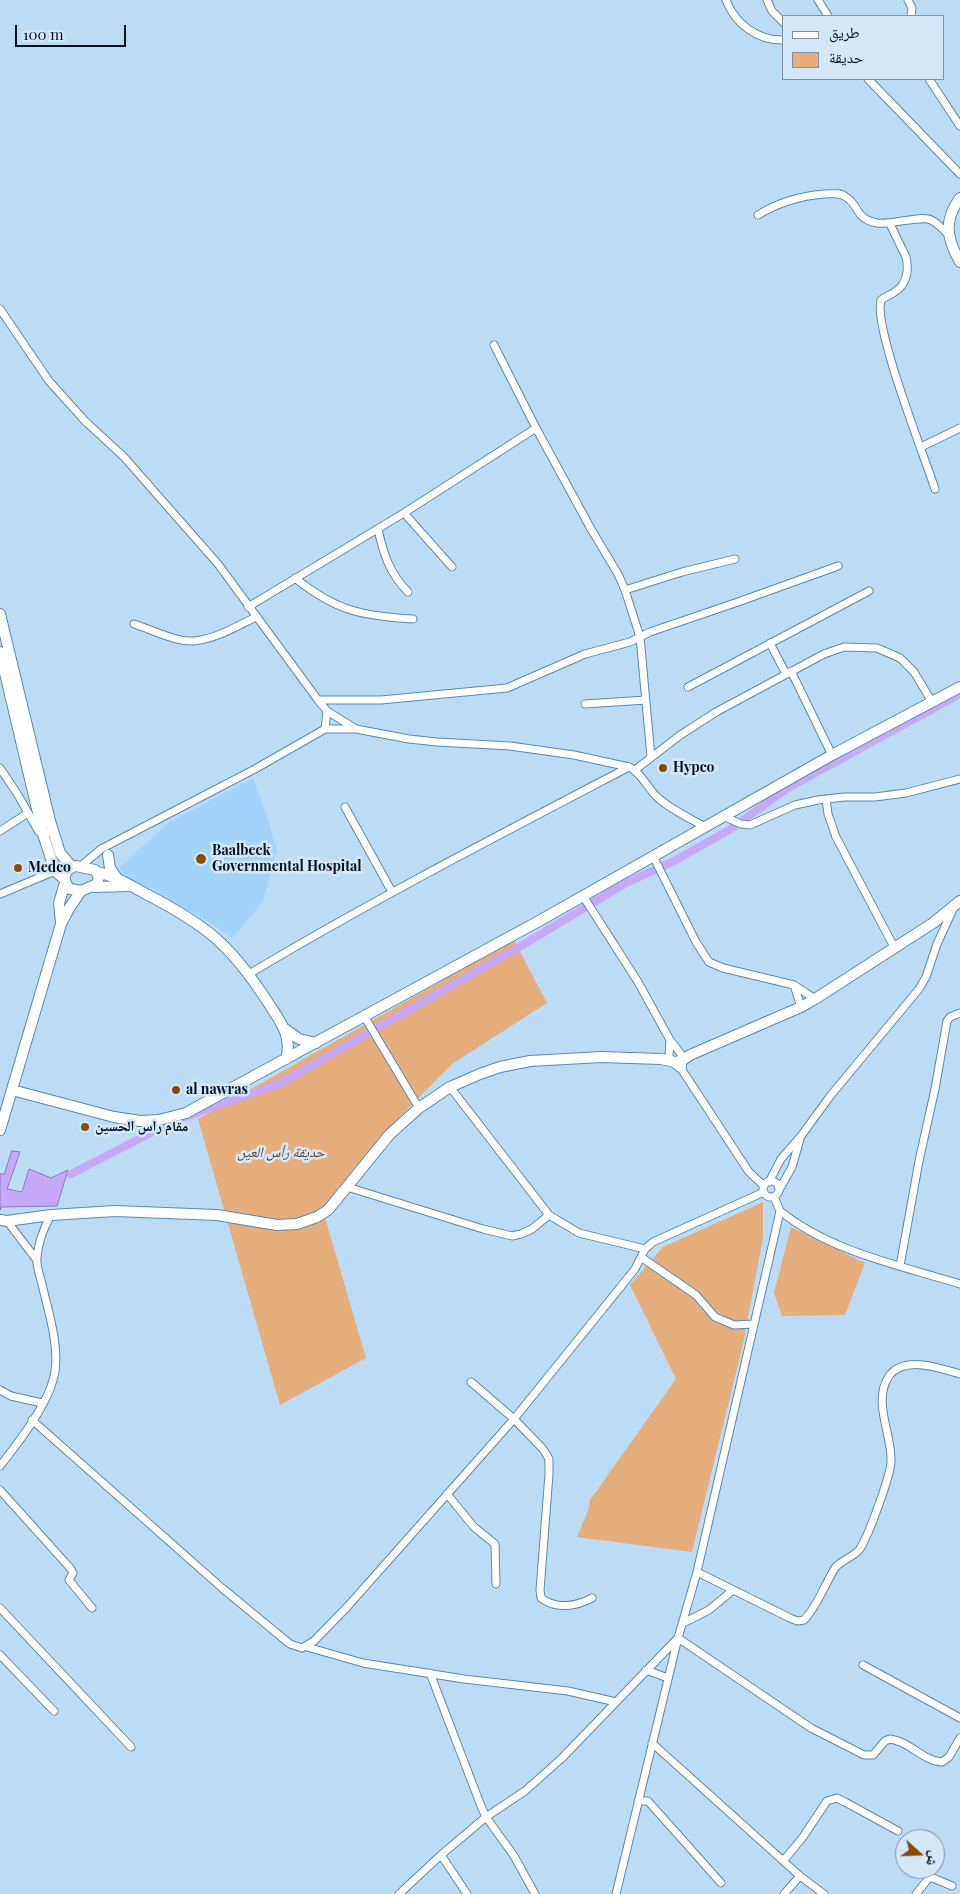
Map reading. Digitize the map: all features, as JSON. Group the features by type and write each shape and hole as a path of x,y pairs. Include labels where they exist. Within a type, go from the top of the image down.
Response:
{"street":[{"path":"726,0 732,13 746,28 766,37 782,40"},
{"path":"768,0 772,11 782,21"},
{"path":"818,0 827,15"},
{"path":"908,0 912,8 911,15"},
{"path":"869,80 960,174"},
{"path":"929,80 960,126"},
{"path":"758,215 772,206 791,199 808,195 842,194 848,198 859,214 866,220 890,224 928,219 932,220 948,235"},
{"path":"960,198 950,218 948,235 950,245 960,262"},
{"path":"890,224 906,257 906,277 901,287 881,300 880,313 894,372 935,489"},
{"path":"0,309 48,381 85,421 124,457 218,564 248,607 327,711 356,729"},
{"path":"494,345 536,428 625,590 640,637 651,757"},
{"path":"248,607 404,513 536,428"},
{"path":"921,447 960,428"},
{"path":"404,513 452,567"},
{"path":"378,529 382,550 390,570 408,592"},
{"path":"625,590 682,572 735,559"},
{"path":"318,700 381,700 508,688 576,657 626,643 650,632 838,566"},
{"path":"295,578 315,594 355,612 377,617 413,619"},
{"path":"688,687 869,590"},
{"path":"0,614 22,726 48,833 55,871 70,889 81,891 94,887 130,886"},
{"path":"134,624 176,638 194,641 231,629 256,617"},
{"path":"770,643 832,755"},
{"path":"249,974 392,892 632,768 651,757 704,719 824,654 844,647 877,648 900,658 908,665 924,687 932,702"},
{"path":"0,652 22,726"},
{"path":"12,1090 114,1117 140,1121 159,1120 186,1113 316,1042 366,1019 586,900 655,861 705,826 832,755 960,687"},
{"path":"585,704 646,700"},
{"path":"325,729 327,711"},
{"path":"61,924 59,903 66,872 77,867 94,854 108,850 325,729 356,729 408,739 510,746 574,755 632,768 649,789 663,802 705,826"},
{"path":"0,768 39,832 48,833"},
{"path":"723,816 741,824 750,825 795,805 826,799 875,797 906,793 960,779"},
{"path":"826,799 828,814 836,837 894,947"},
{"path":"345,807 392,892"},
{"path":"0,831 28,813"},
{"path":"48,833 60,853 77,867 93,868 97,872 118,878"},
{"path":"97,872 104,864 108,850"},
{"path":"108,850 110,868 118,878 196,922 225,945 249,974 286,1029 299,1039 316,1042"},
{"path":"655,861 696,942 709,962 722,968 794,985 815,999"},
{"path":"0,894 55,871"},
{"path":"94,887 99,881 97,872"},
{"path":"0,1130 61,924 81,891"},
{"path":"586,900 645,994 670,1040 684,1060 749,1172 766,1186"},
{"path":"3,1221 88,1212 153,1212 217,1214 256,1222 288,1225 308,1221 328,1210 390,1134 419,1108 450,1087 500,1067 530,1061 601,1057 684,1060 815,999 933,923 958,902"},
{"path":"801,1136 792,1167 780,1190 774,1197 767,1197 766,1186 781,1160 854,1065 919,989 926,976 937,944 958,902"},
{"path":"794,985 801,1007"},
{"path":"900,1266 919,1161 936,1089 948,1021 950,1017 960,1013"},
{"path":"366,1019 419,1108"},
{"path":"286,1029 289,1044 286,1059"},
{"path":"666,1059 670,1040"},
{"path":"666,1059 684,1060"},
{"path":"450,1087 550,1215 579,1233 645,1249"},
{"path":"32,1420 237,1600 290,1644 302,1648 314,1641 341,1613 514,1419 627,1279 645,1249 662,1237 720,1213 766,1186 778,1184 780,1190"},
{"path":"347,1187 512,1236 532,1229 550,1215"},
{"path":"774,1197 780,1211 800,1226 818,1236 847,1249 960,1284"},
{"path":"616,1894 678,1638 697,1572 780,1211"},
{"path":"0,1466 42,1403 52,1383 55,1370 53,1337 36,1259 44,1227 51,1215"},
{"path":"3,1221 36,1259"},
{"path":"641,1257 696,1295 716,1317 734,1325 754,1324"},
{"path":"697,1572 792,1620 806,1619 837,1566 857,1553 861,1547 875,1514 890,1466 890,1453 882,1401 884,1388 889,1376 898,1368 913,1364 944,1369 960,1374"},
{"path":"471,1382 514,1419 543,1449 548,1459 549,1474 540,1582 541,1598 549,1603 565,1606 583,1603 592,1598"},
{"path":"0,1390 11,1396 42,1403"},
{"path":"0,1490 71,1569 70,1582 92,1608"},
{"path":"447,1494 474,1527 495,1544 496,1584"},
{"path":"683,1623 709,1610 733,1590"},
{"path":"0,1608 132,1747"},
{"path":"399,1894 486,1817 525,1791 555,1765 600,1721 678,1638"},
{"path":"678,1638 812,1728 864,1755 873,1755 890,1738 905,1743 929,1758 942,1762 949,1757 960,1738"},
{"path":"307,1646 363,1663 568,1692 616,1702"},
{"path":"0,1655 54,1711"},
{"path":"863,1665 960,1718"},
{"path":"646,1670 668,1678"},
{"path":"430,1673 486,1817 514,1856 535,1894"},
{"path":"652,1743 800,1876 824,1894"},
{"path":"784,1860 803,1837 822,1806 831,1799 837,1798 895,1829"},
{"path":"638,1801 648,1801 721,1883"},
{"path":"441,1855 467,1894"},
{"path":"784,1894 800,1876"},
{"path":"916,1894 929,1878 952,1886"}],"shaded area":[{"name":"Baalbeck Governmental Hospital","path":"253,778 277,851 263,901 233,938 214,925 124,874 119,868 168,823"},
{"path":"12,1151 20,1152 7,1189 22,1192 29,1169 51,1178 68,1170 57,1206 2,1207 0,1210 0,1174 4,1174"}],"green space":[{"name":"حديقة رأس العين","path":"514,940 547,1003 452,1064 379,1138 324,1214 366,1358 280,1405 198,1119"},
{"path":"763,1202 763,1238 743,1344 692,1552 577,1537 589,1508 590,1500 676,1379 630,1285 663,1247"},
{"path":"791,1227 865,1263 845,1315 782,1316 774,1293"}],"waterway":[{"path":"71,1174 176,1120 279,1084 521,946 626,883 674,861 729,830 788,788 960,694"}],"place":[{"name":"Hypco","path":"663,768"},
{"name":"Baalbeck Governmental Hospital","path":"201,859"},
{"name":"Medco","path":"18,868"},
{"name":"al nawras","path":"176,1090"},
{"name":"مقام راس الحسين","path":"85,1127"}]}
